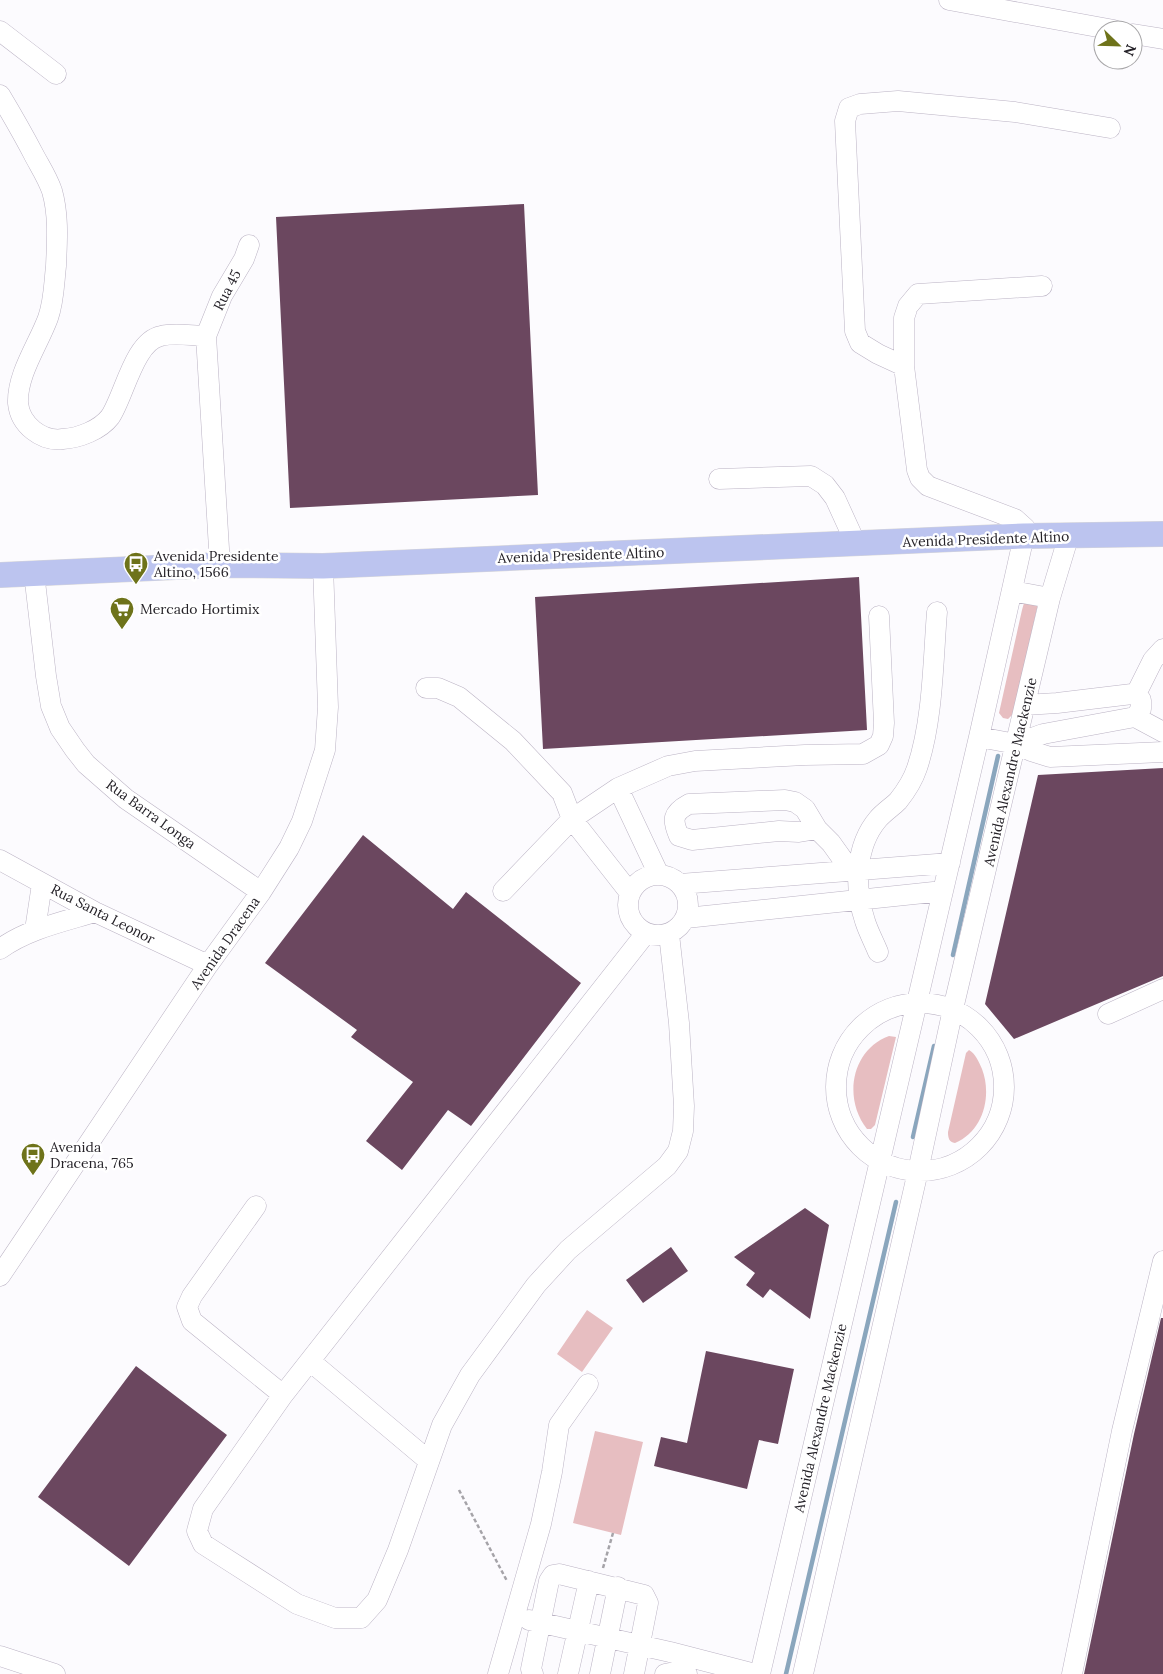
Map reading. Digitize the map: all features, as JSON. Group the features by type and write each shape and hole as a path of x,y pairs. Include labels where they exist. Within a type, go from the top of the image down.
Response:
{"main road":[{"name":"Avenida Presidente Altino","path":"0,575 220,565 323,566 1024,536 1163,534"}],"street":[{"path":"950,0 1093,26"},
{"path":"0,31 56,74"},
{"path":"1143,36 1163,39"},
{"path":"0,95 44,173 52,192 56,219 57,238 52,304 41,337 27,365 18,396 20,411 29,427 44,437 63,440 79,436 98,428 110,417 134,363 147,344 159,336 206,336 220,565"},
{"path":"904,366 860,343 855,331 845,121 848,108 860,104 898,101 1015,112 1110,128"},
{"name":"Rua 45","path":"206,336 222,296 244,258 249,245"},
{"path":"1024,536 1025,528 1015,519 928,486 920,478 917,470 904,366 904,318 908,306 918,294 1042,286"},
{"path":"719,479 811,476 825,485 835,498 856,544"},
{"name":"Avenida Alexandre Mackenzie","path":"803,1674 918,1171 953,1009 1050,598 1069,535"},
{"name":"Avenida Alexandre Mackenzie","path":"760,1674 950,863 1024,536"},
{"name":"Avenida Dracena","path":"1,1274 208,965 261,892 289,848 302,821 325,750 328,708 323,566"},
{"name":"Rua Barra Longa","path":"34,573 51,706 60,728 75,750 86,764 126,799 261,892"},
{"path":"1012,591 1050,598"},
{"path":"878,952 865,921 855,870 868,833 879,818 910,785 917,767 930,700 937,612"},
{"path":"503,891 572,819 618,788 668,766 695,761 864,754 879,745 883,736 884,723 879,616"},
{"path":"1136,694 1153,660 1163,649"},
{"path":"426,688 438,688 459,697 513,741 562,793 572,819 630,893"},
{"path":"1025,705 1136,694"},
{"path":"1135,717 1140,709 1141,700 1136,694"},
{"path":"1016,744 1043,734 1135,717 1163,732"},
{"path":"979,737 1016,744 1030,751 1050,757 1163,752"},
{"path":"618,788 659,875"},
{"path":"816,829 692,840 679,836 674,824 676,814 689,804 785,800 795,802 804,809 816,829 855,870"},
{"name":"Rua Santa Leonor","path":"0,860 95,912 208,965"},
{"path":"680,884 950,863"},
{"path":"659,875 670,878 680,884 687,894 689,906 686,918 679,927 669,934 657,936 646,933 636,926 630,916 628,905 630,893 637,883 647,877 659,875"},
{"path":"35,930 42,884"},
{"path":"686,918 943,891"},
{"path":"0,949 13,940 35,930 95,912"},
{"path":"646,933 283,1395 203,1509 197,1531 203,1544 297,1604 335,1618 361,1618 377,1600 398,1550 442,1425 470,1375 536,1285 568,1250 667,1166 678,1151 683,1131 684,1106 679,1023 669,934"},
{"path":"1108,1014 1163,989"},
{"path":"917,1002 936,1004 953,1009 979,1026 995,1048 1003,1073 1004,1094 1002,1104 995,1124 984,1142 959,1161 939,1169 918,1171 899,1169 880,1161 866,1152 854,1139 842,1119 836,1097 837,1073 846,1046 864,1024 883,1010 917,1002"},
{"path":"256,1206 192,1296 187,1307 192,1321 283,1395"},
{"path":"1072,1674 1122,1431 1163,1261"},
{"path":"310,1361 429,1460"},
{"path":"498,1674 542,1524 559,1424 588,1384"},
{"path":"533,1674 531,1669 549,1581 552,1575 559,1574 596,1575 618,1587 644,1595 648,1603 634,1674"},
{"path":"568,1674 577,1631 596,1575"},
{"path":"600,1674 618,1587"},
{"path":"514,1618 639,1645 719,1670 755,1674"},
{"path":"0,1656 56,1674"},
{"path":"665,1674 675,1672 687,1674"}],"path":[{"path":"458,1490 510,1586"},
{"path":"596,1575 613,1533"}],"shaded area":[{"path":"1034,598 1038,604 1013,714 1008,719 1003,718 999,713 1022,610 1024,603"},
{"path":"889,1036 896,1037 875,1125 871,1129 867,1129 859,1117 855,1104 853,1090 855,1076 866,1052 876,1043"},
{"path":"969,1050 975,1055 982,1069 985,1079 985,1101 979,1121 973,1130 955,1143 949,1139 948,1132 966,1053"},
{"path":"587,1310 613,1328 582,1372 557,1354"},
{"path":"595,1431 643,1442 621,1535 573,1523"}],"building":[{"path":"524,204 538,495 290,508 276,217"},
{"path":"859,577 867,730 543,749 535,597"},
{"path":"1163,768 1163,976 1014,1039 985,1004 1038,775"},
{"path":"363,835 453,909 466,892 581,983 471,1126 448,1110 402,1170 366,1141 413,1082 351,1037 357,1030 265,963"},
{"path":"805,1208 829,1225 810,1319 770,1289 763,1298 746,1285 755,1273 734,1257"},
{"path":"671,1247 688,1271 643,1303 626,1280"},
{"path":"1161,1318 1163,1318 1163,1674 1084,1674 1134,1434"},
{"path":"706,1351 794,1369 778,1444 759,1440 747,1489 654,1466 661,1437 687,1443"},
{"path":"136,1366 227,1435 129,1566 38,1497"}],"waterway":[{"path":"953,955 998,756"},
{"path":"913,1137 934,1046"},
{"path":"786,1674 896,1202"}],"place":[{"name":"Avenida Presidente Altino, 1566","path":"136,585"},
{"name":"Mercado Hortimix","path":"122,630"},
{"name":"Avenida Dracena, 765","path":"33,1176"}]}
